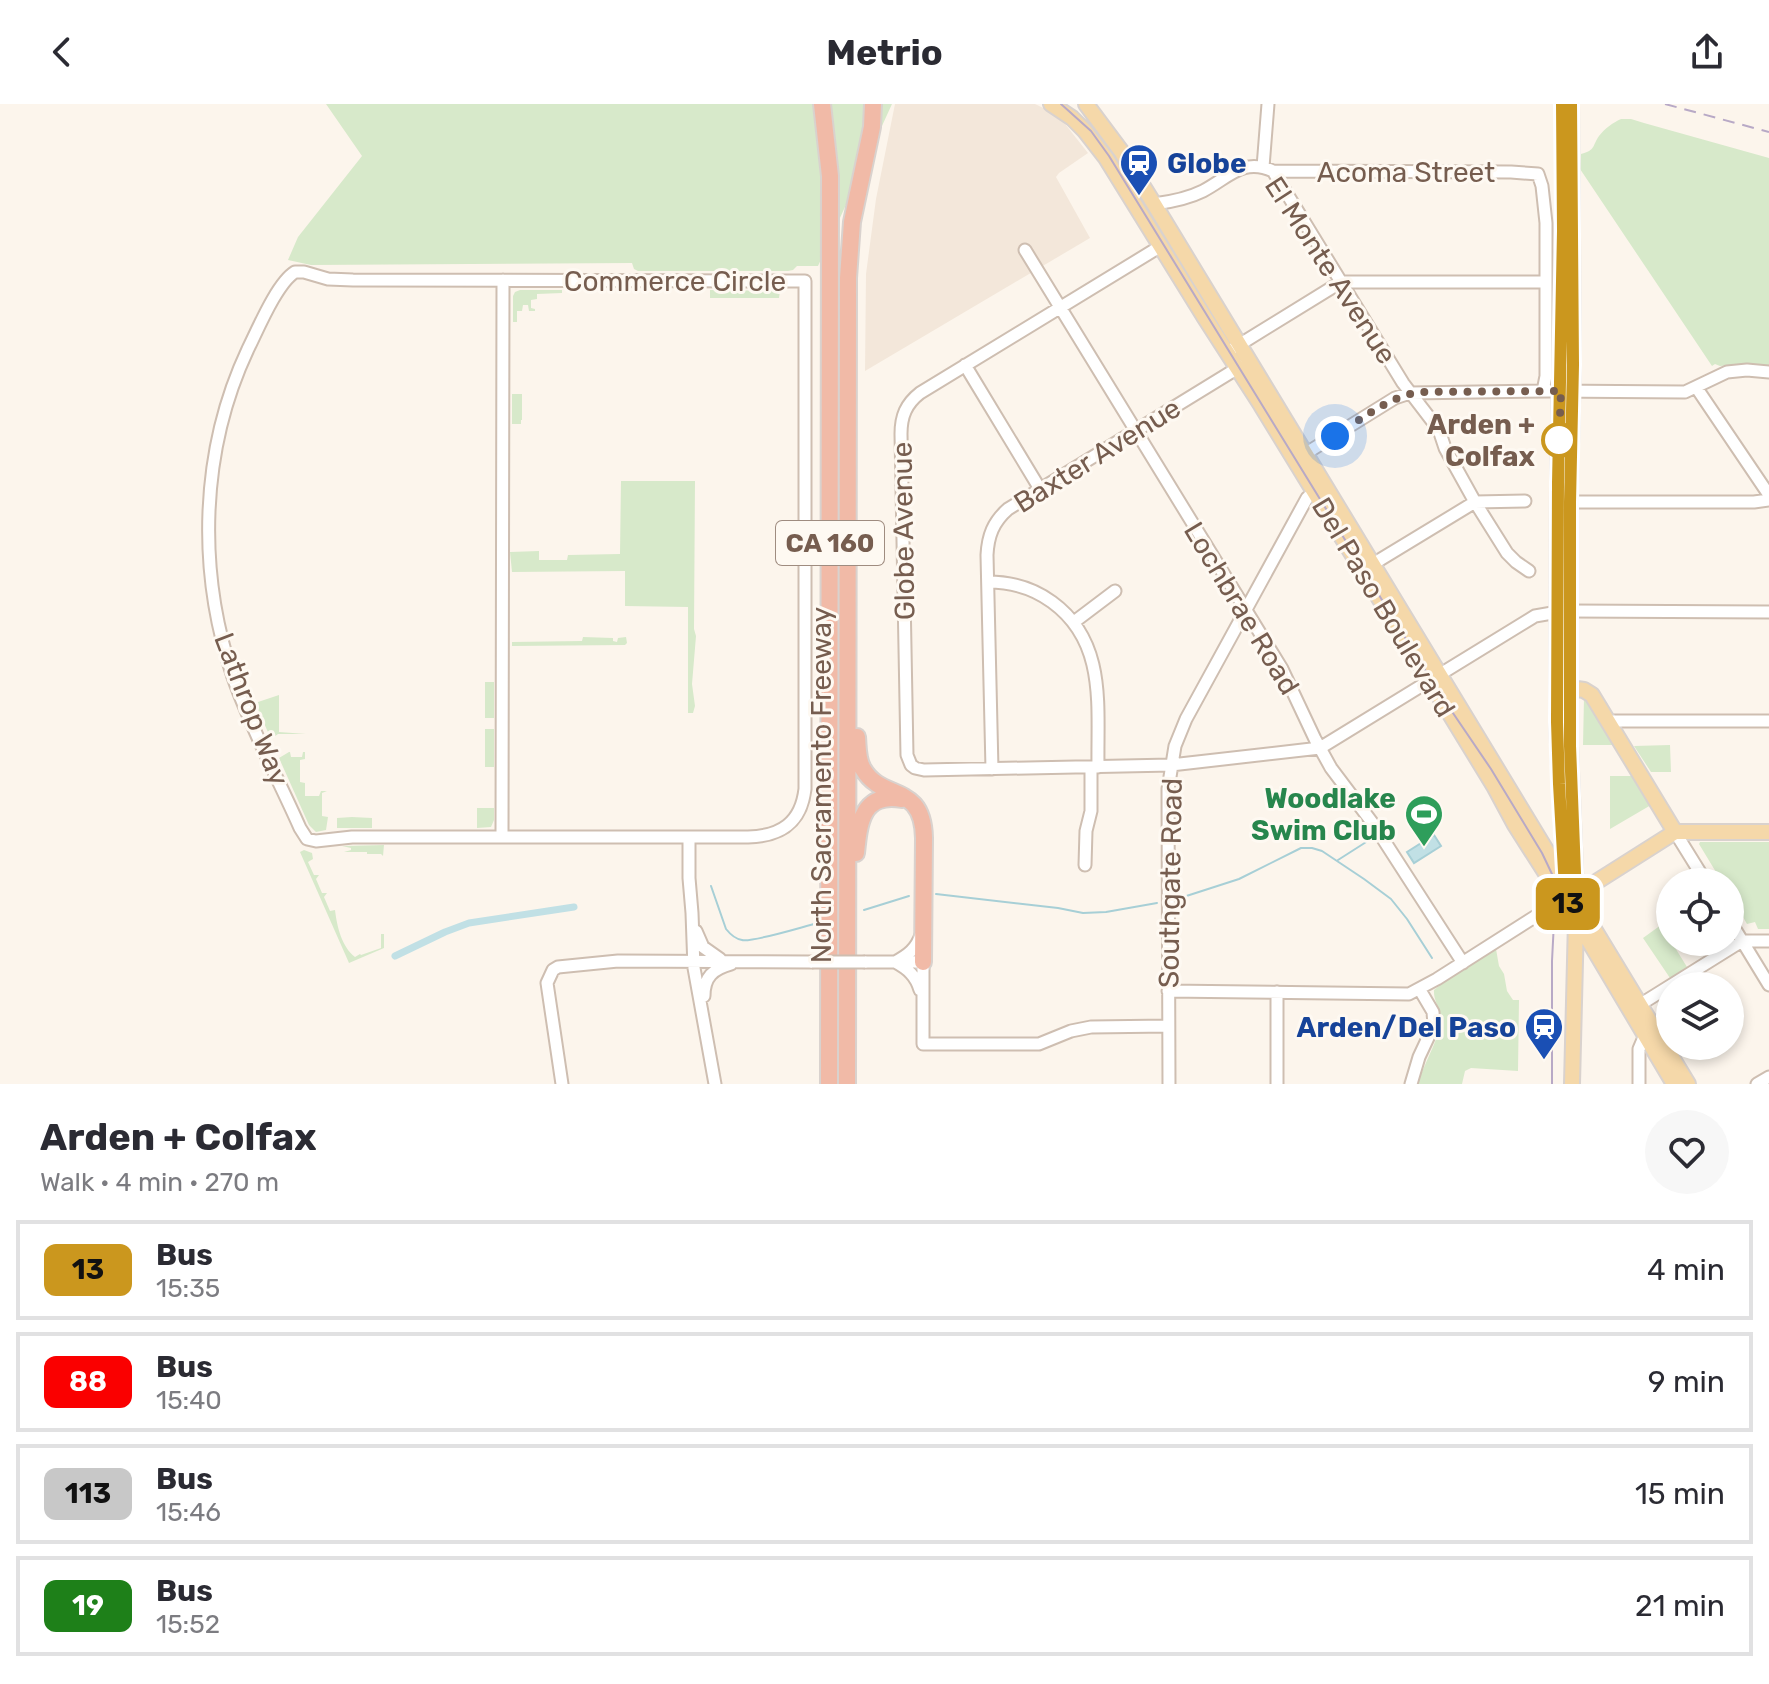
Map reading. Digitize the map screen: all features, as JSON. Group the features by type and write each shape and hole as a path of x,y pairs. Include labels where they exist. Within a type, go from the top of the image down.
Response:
{"highway":[{"name":"North Sacramento Freeway","path":"822,104 831,189 829,1084"},
{"name":"North Sacramento Freeway","path":"847,1084 849,250 872,127 873,104"},
{"path":"847,592 859,760 864,772 873,781 911,802 920,813 924,828 923,962"},
{"path":"847,939 859,826 864,813 873,803 884,799 911,802"},
{"path":"821,1084 830,982"}],"main road":[{"name":"Del Paso Boulevard","path":"1051,104 1072,118 1096,143 1161,246 1233,349 1434,677 1534,828 1564,878 1571,902"},
{"name":"Del Paso Boulevard","path":"1084,104 1121,151 1154,204 1233,349"},
{"path":"1562,104 1567,217"},
{"path":"1564,878 1557,742 1570,502 1567,217 1571,104"},
{"path":"1567,391 1558,467 1570,688 1571,902 1575,980 1572,1084"},
{"name":"Del Paso Boulevard","path":"1434,677 1522,837 1571,902 1634,1008 1645,1035 1674,1084"},
{"path":"1570,688 1590,692 1675,832"},
{"path":"1557,742 1570,688"},
{"path":"1534,828 1545,828 1551,822 1559,784"},
{"path":"1571,902 1585,889 1675,832 1769,832"},
{"path":"1571,902 1576,922 1574,962"},
{"name":"Del Paso Boulevard","path":"1576,922 1688,1084"},
{"path":"1575,980 1583,967 1593,965 1605,968"}],"street":[{"name":"El Monte Avenue","path":"1268,104 1268,169 1410,393 1435,425"},
{"name":"Acoma Street","path":"1154,204 1203,191 1246,166 1538,174 1546,212 1546,282"},
{"name":"Globe Avenue","path":"992,769 924,770 911,765 907,755 901,425 906,407 915,397 965,365 1161,246"},
{"name":"Lochbrae Road","path":"1025,250 1286,676 1320,748 1379,832 1463,963"},
{"name":"Lathrop Way","path":"502,837 307,839 234,678 213,596 209,528 210,489 226,407 253,340 291,274 300,271 339,280 503,280"},
{"path":"502,837 503,280"},
{"name":"Commerce Circle","path":"502,837 757,837 771,834 790,823 801,808 804,798 805,281 503,280"},
{"path":"1233,349 1341,282 1546,282 1546,376 1543,391"},
{"path":"965,365 1040,489"},
{"name":"Baxter Avenue","path":"992,769 988,546 994,525 1008,509 1243,365"},
{"path":"1300,457 1395,398 1410,393 1685,392 1727,372 1769,372"},
{"path":"1570,502 1754,502 1769,497 1696,387"},
{"name":"El Monte Avenue","path":"1433,392 1427,405 1445,448 1507,553 1529,571"},
{"name":"Southgate Road","path":"1169,1084 1168,789 1175,746 1186,719 1307,498 1319,488"},
{"path":"1367,567 1475,502 1525,501"},
{"path":"988,582 1017,585 1034,592 1057,606 1074,622 1086,641 1095,671 1094,767 1085,865"},
{"path":"1074,622 1115,591"},
{"path":"992,769 1171,765 1320,748 1535,616 1564,612 1769,612"},
{"path":"1609,721 1769,721"},
{"path":"1675,832 1697,868"},
{"path":"689,837 694,961 715,1084"},
{"path":"1168,991 1409,994 1544,912 1571,902"},
{"path":"692,918 703,947 724,960"},
{"path":"895,962 915,948 924,922"},
{"path":"1744,941 1769,941"},
{"path":"1744,944 1769,985"},
{"path":"1634,1008 1718,956"},
{"path":"562,1084 547,987 553,970 566,965 611,961 724,960 923,962 923,1044 1039,1044 1071,1031 1091,1027 1168,1026"},
{"path":"702,1012 706,978 723,966 743,961"},
{"path":"895,962 913,974 923,1003"},
{"path":"1411,1084 1434,1025 1433,1012 1420,990"},
{"path":"1277,992 1277,1084"},
{"path":"1639,1084 1640,1046 1645,1035"},
{"path":"1757,1084 1769,1077"}],"shaded area":[{"path":"895,104 1035,104 1058,115 1088,153 1056,177 1090,238 865,371 866,274 876,199"}],"green space":[{"path":"326,104 892,104 818,266 797,266 788,271 638,271 632,263 311,265 288,260 298,237 362,156"},
{"path":"1621,119 1631,119 1769,158 1769,366 1712,366 1580,169 1581,154 1591,149 1604,131"},
{"path":"520,290 562,290 562,293 537,294 537,299 531,300 531,308 535,311 529,311 528,305 523,305 522,311 517,311 517,322 513,322 513,296"},
{"path":"710,290 780,291 779,298 710,298"},
{"path":"512,394 522,394 521,424 512,424"},
{"path":"621,481 695,481 693,713 688,713 688,607 625,606 625,571 512,572 510,552 539,551 539,560 567,560 568,555 620,554"},
{"path":"583,637 613,638 617,642 618,638 626,637 627,643 512,646 512,642 582,641"},
{"path":"485,682 494,682 494,718 485,718"},
{"path":"279,695 279,732 306,734 278,734 271,739 255,703"},
{"path":"1584,698 1587,698 1615,745 1583,745"},
{"path":"485,729 494,729 494,767 485,767"},
{"path":"1670,745 1671,772 1651,772 1634,746"},
{"path":"290,752 291,757 302,757 305,752 305,759 300,760 300,782 305,783 305,796 319,796 321,791 327,791 322,793 322,816 328,817 326,830 316,832 309,825 279,758"},
{"path":"1610,776 1633,776 1651,805 1610,829"},
{"path":"477,808 494,808 491,827 477,828"},
{"path":"337,818 372,818 372,828 337,828"},
{"path":"1769,842 1769,929 1758,929 1755,922 1747,924 1744,919 1744,868 1714,868 1699,844"},
{"path":"384,845 383,856 344,852 351,848 342,846"},
{"path":"300,852 312,853 313,859 308,862 314,875 319,875 316,879 322,893 327,893 324,897 330,911 335,910 341,936 350,953 355,957 381,948 381,934 384,934 384,948 349,963"},
{"path":"1656,929 1656,956 1680,956 1687,967 1679,972 1666,972 1643,938"},
{"path":"1496,949 1507,991 1513,1000 1519,1000 1518,1071 1471,1068 1465,1071 1462,1084 1418,1084 1441,1022 1434,990"}],"water":[{"path":"1434,835 1441,846 1414,863 1407,852"}],"waterway":[{"path":"1338,860 1374,837"},
{"path":"1174,900 1239,879 1301,848 1312,848 1322,851 1391,899 1432,958"},
{"path":"711,886 726,929 739,939 756,939 818,923"},
{"path":"936,894 1083,913 1157,903"},
{"path":"864,910 909,896"},
{"path":"395,956 469,923 574,907"}],"tram line":[{"path":"1061,104 1091,131 1109,156 1438,691 1491,769 1542,853 1552,874 1555,902 1552,1084"}],"railway":[{"path":"1665,104 1769,132"}],"bus line":[{"name":"13","path":"1562,104 1557,722 1566,906 1576,898 1570,746 1573,421 1571,104"}],"place":[{"name":"Globe","path":"1139,197"},
{"name":"Arden + Colfax","path":"1559,440"},
{"name":"Woodlake Swim Club","path":"1424,848"},
{"name":"Arden/Del Paso","path":"1544,1061"}],"route":[{"path":"1335,436 1395,398 1410,393 1561,391 1559,440"}]}
